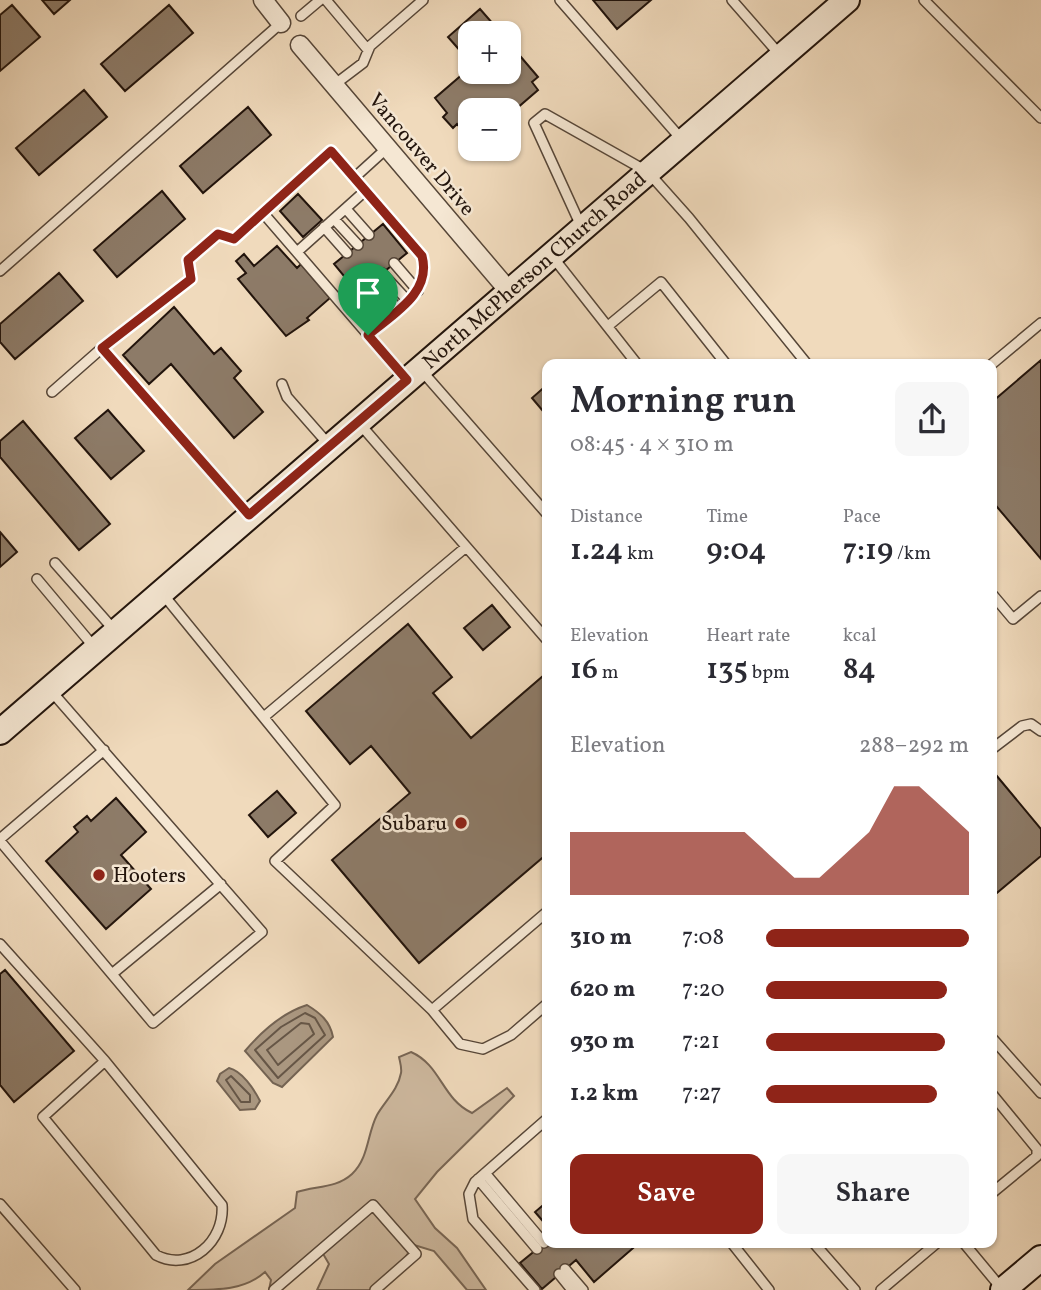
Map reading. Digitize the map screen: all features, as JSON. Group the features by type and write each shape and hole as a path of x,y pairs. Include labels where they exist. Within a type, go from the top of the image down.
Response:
{"main road":[{"name":"North McPherson Church Road","path":"0,732 847,0"},
{"path":"1003,1290 1041,1258"}],"street":[{"path":"263,0 281,23"},
{"name":"Vancouver Drive","path":"300,45 509,291"}],"lane":[{"path":"301,16 320,0"},
{"path":"326,0 368,50"},
{"path":"334,85 363,63 368,50 423,0"},
{"path":"560,0 683,141"},
{"path":"732,0 781,57"},
{"path":"924,0 1041,118"},
{"path":"0,271 281,23"},
{"path":"582,228 534,123 545,114 648,172 690,218 803,359"},
{"path":"354,178 387,148"},
{"path":"52,392 102,348 191,279 188,260 218,234 234,239 331,151 422,256 426,271 418,291 368,335"},
{"path":"297,252 365,191"},
{"path":"346,209 369,235"},
{"path":"264,214 368,335 413,374 542,509"},
{"path":"334,219 358,244"},
{"path":"324,227 347,253"},
{"path":"551,255 633,359"},
{"path":"394,263 418,291"},
{"path":"382,273 408,301"},
{"path":"373,281 399,310"},
{"path":"608,326 661,282 722,359"},
{"path":"997,361 1041,323"},
{"path":"102,348 249,515"},
{"path":"282,384 288,397 330,446"},
{"path":"358,422 542,634"},
{"path":"265,716 466,547"},
{"path":"55,563 116,632"},
{"path":"37,579 96,649"},
{"path":"161,592 335,805 275,861 432,1010 460,1044 483,1049 511,1035 542,1008"},
{"path":"997,600 1013,620 1041,596"},
{"path":"51,690 262,932 153,1023 0,840 103,750"},
{"path":"997,745 1022,726 1031,724 1041,731"},
{"path":"112,974 220,884"},
{"path":"432,1010 542,916"},
{"path":"0,944 105,1061 222,1205 223,1220 213,1240 190,1260 170,1262 156,1255 43,1117 105,1061"},
{"path":"997,1044 1041,1093"},
{"path":"997,1100 1037,1149 1037,1156 997,1189"},
{"path":"534,1290 473,1219 469,1194 482,1176 542,1123"},
{"path":"482,1176 540,1246"},
{"path":"0,1204 75,1290"},
{"path":"274,1290 373,1205 416,1254 375,1290"},
{"path":"736,1248 769,1290"},
{"path":"818,1248 855,1290"},
{"path":"881,1290 931,1248"},
{"path":"968,1248 1003,1290"},
{"path":"572,1290 562,1272 583,1290"}],"shaded area":[{"path":"411,1052 429,1065 454,1099 472,1113 507,1088 514,1096 437,1172 415,1199 435,1228 457,1248 486,1290 467,1290 434,1251 414,1245 382,1290 317,1290 329,1264 322,1252 275,1290 269,1290 271,1280 265,1272 240,1286 188,1290 215,1264 295,1208 297,1192 346,1179 358,1168 377,1115 399,1079 399,1057"}],"water":[{"path":"307,1005 324,1018 333,1037 282,1087 273,1083 245,1051 273,1024"},
{"path":"229,1068 243,1077 254,1091 260,1101 255,1109 240,1110 217,1081 220,1074"}],"building":[{"path":"42,0 70,0 54,14"},
{"path":"593,0 651,0 617,29"},
{"path":"12,5 40,37 0,71 0,15"},
{"path":"169,5 193,33 125,91 101,64"},
{"path":"480,9 490,21 466,21"},
{"path":"458,28 458,48 448,37"},
{"path":"521,57 538,77 532,82 538,90 521,105 521,98 458,98 458,125 453,128 443,117 447,113 435,98 458,78 458,84 521,84"},
{"path":"84,90 107,117 39,175 16,148"},
{"path":"248,107 271,135 203,193 180,166"},
{"path":"162,191 185,219 117,277 94,250"},
{"path":"298,194 322,220 303,237 280,211"},
{"path":"383,224 407,253 358,293 334,264"},
{"path":"277,246 297,268 301,264 330,298 307,318 309,320 286,336 238,279 246,273 236,261 244,254 254,266"},
{"path":"59,273 83,301 15,359 0,342 0,324"},
{"path":"174,307 214,354 221,348 241,371 234,378 263,412 234,438 171,364 149,384 123,355"},
{"path":"1041,360 1041,559 997,507 997,398"},
{"path":"542,389 542,410 532,398"},
{"path":"108,410 144,451 111,479 75,438"},
{"path":"23,421 110,524 79,550 0,457 0,441"},
{"path":"0,532 17,552 0,567"},
{"path":"492,605 510,627 483,650 464,628"},
{"name":"Subaru","path":"408,624 452,677 433,693 471,738 542,677 542,858 419,963 332,860 410,793 371,746 350,764 306,711"},
{"path":"997,776 1041,829 1041,856 997,893"},
{"path":"277,791 296,813 268,837 249,815"},
{"name":"Hooters","path":"116,798 146,832 121,855 151,889 106,929 46,861 78,832 74,827 87,816 91,821"},
{"path":"5,970 74,1051 14,1102 0,1085 0,974"},
{"path":"542,1206 542,1220 535,1212"},
{"path":"542,1245 542,1248 633,1248 594,1282 576,1260 542,1289 520,1263"}],"place":[{"name":"Subaru","path":"461,823"},
{"name":"Hooters","path":"99,875"}],"route":[{"path":"331,151 422,256 426,271 418,291 368,335 407,380 249,515 102,348 191,279 188,260 218,234 234,239 331,151"}]}
